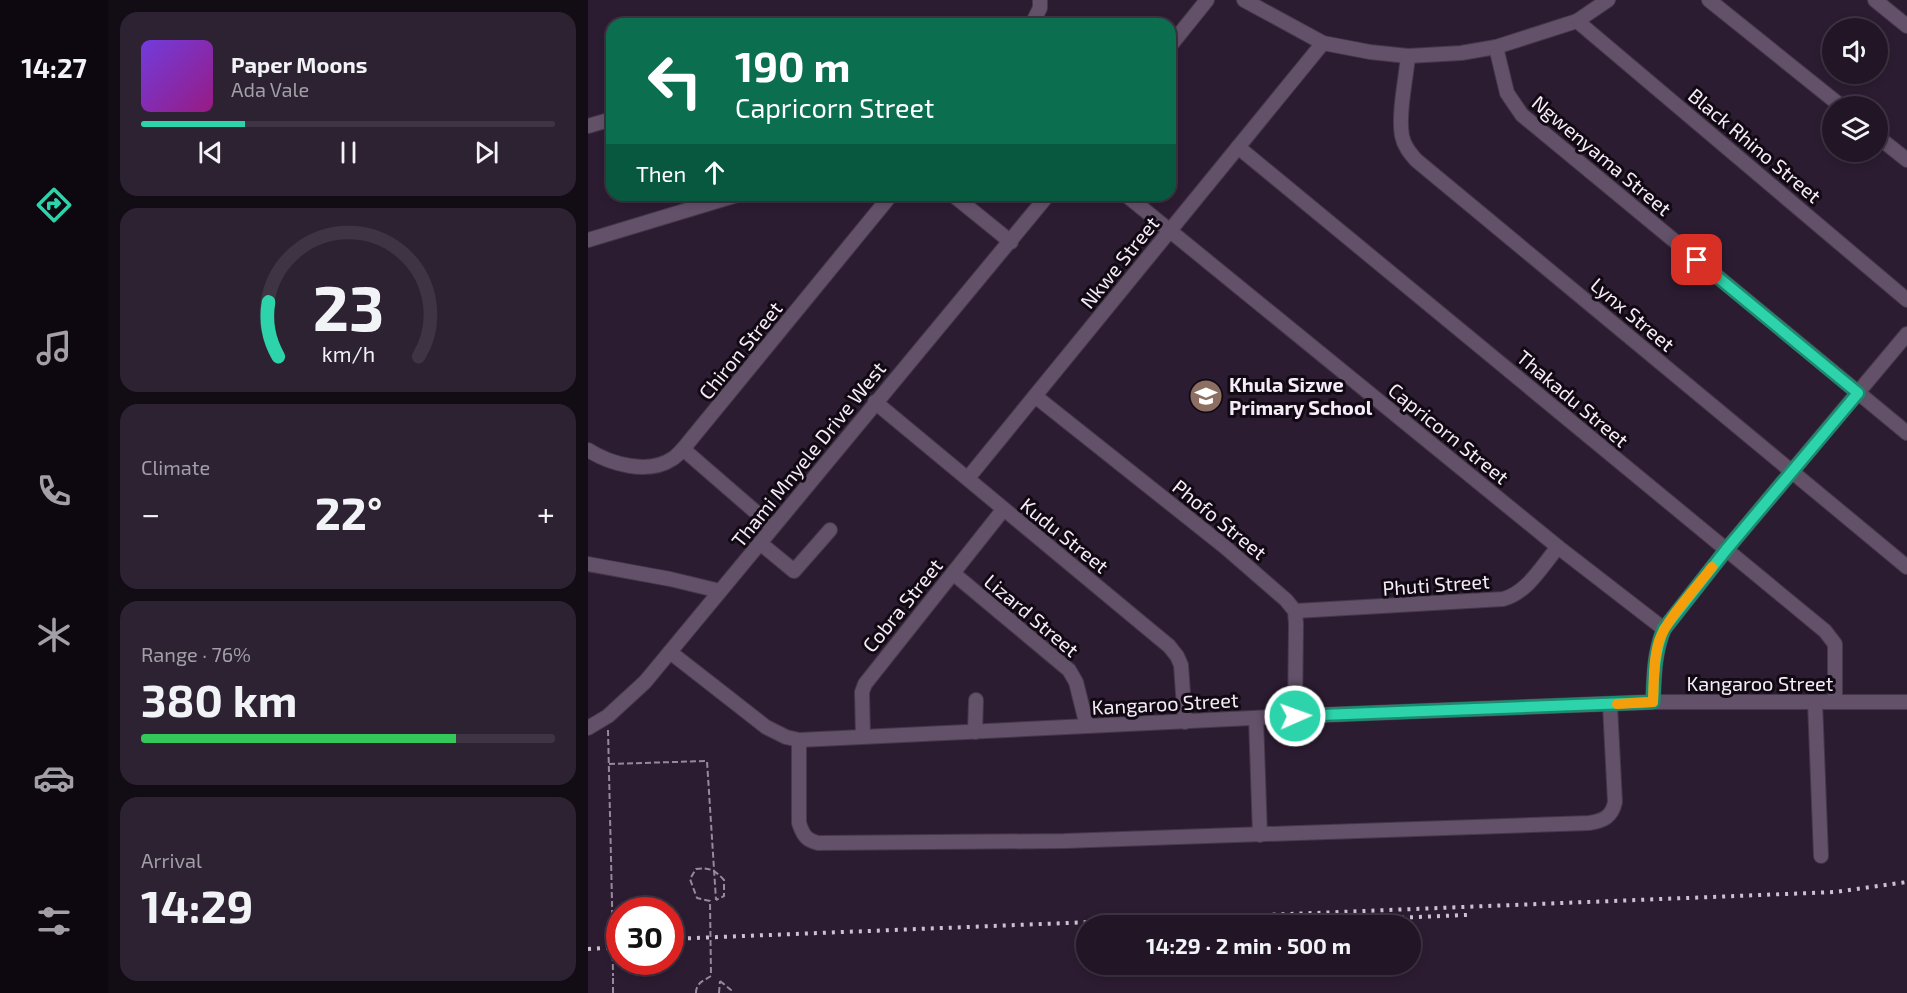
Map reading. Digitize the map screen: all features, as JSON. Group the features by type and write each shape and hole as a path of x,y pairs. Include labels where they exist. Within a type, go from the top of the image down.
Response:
{"street":[{"path":"1035,18 1040,8 1040,0"},
{"path":"1176,39 1207,0"},
{"path":"1244,0 1323,44 1408,56 1461,53 1496,47 1577,21 1608,0"},
{"path":"1709,0 1829,96"},
{"path":"1875,0 1907,26"},
{"name":"Black Rhino Street","path":"1577,21 1907,300"},
{"name":"Nkwe Street","path":"968,478 1323,44"},
{"name":"Ngwenyama Street","path":"1496,47 1507,93 1522,115 1907,433"},
{"name":"Lynx Street","path":"1408,56 1401,123 1402,137 1416,160 1907,567"},
{"path":"588,126 606,120"},
{"path":"1888,144 1907,160"},
{"name":"Thakadu Street","path":"1238,147 1831,638 1835,644 1836,653 1835,702"},
{"path":"588,240 717,201"},
{"name":"Chiron Street","path":"588,450 609,461 626,465 662,464 672,459 683,449 886,201"},
{"path":"960,201 1011,242"},
{"name":"Thami Mnyele Drive West","path":"588,728 608,716 645,682 1043,201"},
{"name":"Capricorn Street","path":"1133,201 1558,547 1664,629"},
{"path":"1653,702 1654,667 1664,629 1726,550 1907,334"},
{"name":"Phofo Street","path":"1035,396 1225,547 1286,600 1295,611"},
{"name":"Kudu Street","path":"875,402 1173,651 1181,665 1185,722"},
{"path":"683,449 772,527"},
{"name":"Cobra Street","path":"863,737 862,692 865,684 1003,510"},
{"path":"760,543 794,571 830,530"},
{"name":"Phuti Street","path":"1295,611 1503,599 1512,596 1527,585 1558,547"},
{"path":"588,564 720,591"},
{"name":"Lizard Street","path":"954,574 1069,670 1076,682 1088,726"},
{"path":"1295,611 1295,716"},
{"name":"Kangaroo Street","path":"670,652 766,727 786,737 799,740 1295,716 1653,702 1907,702"},
{"path":"975,732 976,700"},
{"path":"1815,702 1821,856"},
{"path":"799,740 799,823 808,841 818,843 1064,841 1599,822 1608,817 1615,802 1610,705"},
{"path":"1256,718 1260,835"}],"path":[{"path":"608,716 613,993"},
{"path":"609,764 707,761 716,900 724,896 724,880 716,871 705,868 696,869 690,879 693,890 697,897 710,901 711,976 699,983 696,993"},
{"path":"719,993 720,981 731,993"}],"railway":[{"path":"684,938 1835,892 1907,882"},
{"path":"1421,917 1467,915"},
{"path":"588,949 606,948"}],"slow traffic":[{"path":"1617,704 1653,702 1654,667 1664,629 1712,567"}],"place":[{"name":"Khula Sizwe Primary School","path":"1206,396"}],"route":[{"path":"1295,716 1653,702 1654,667 1664,629 1726,550 1858,393 1697,260"}]}
